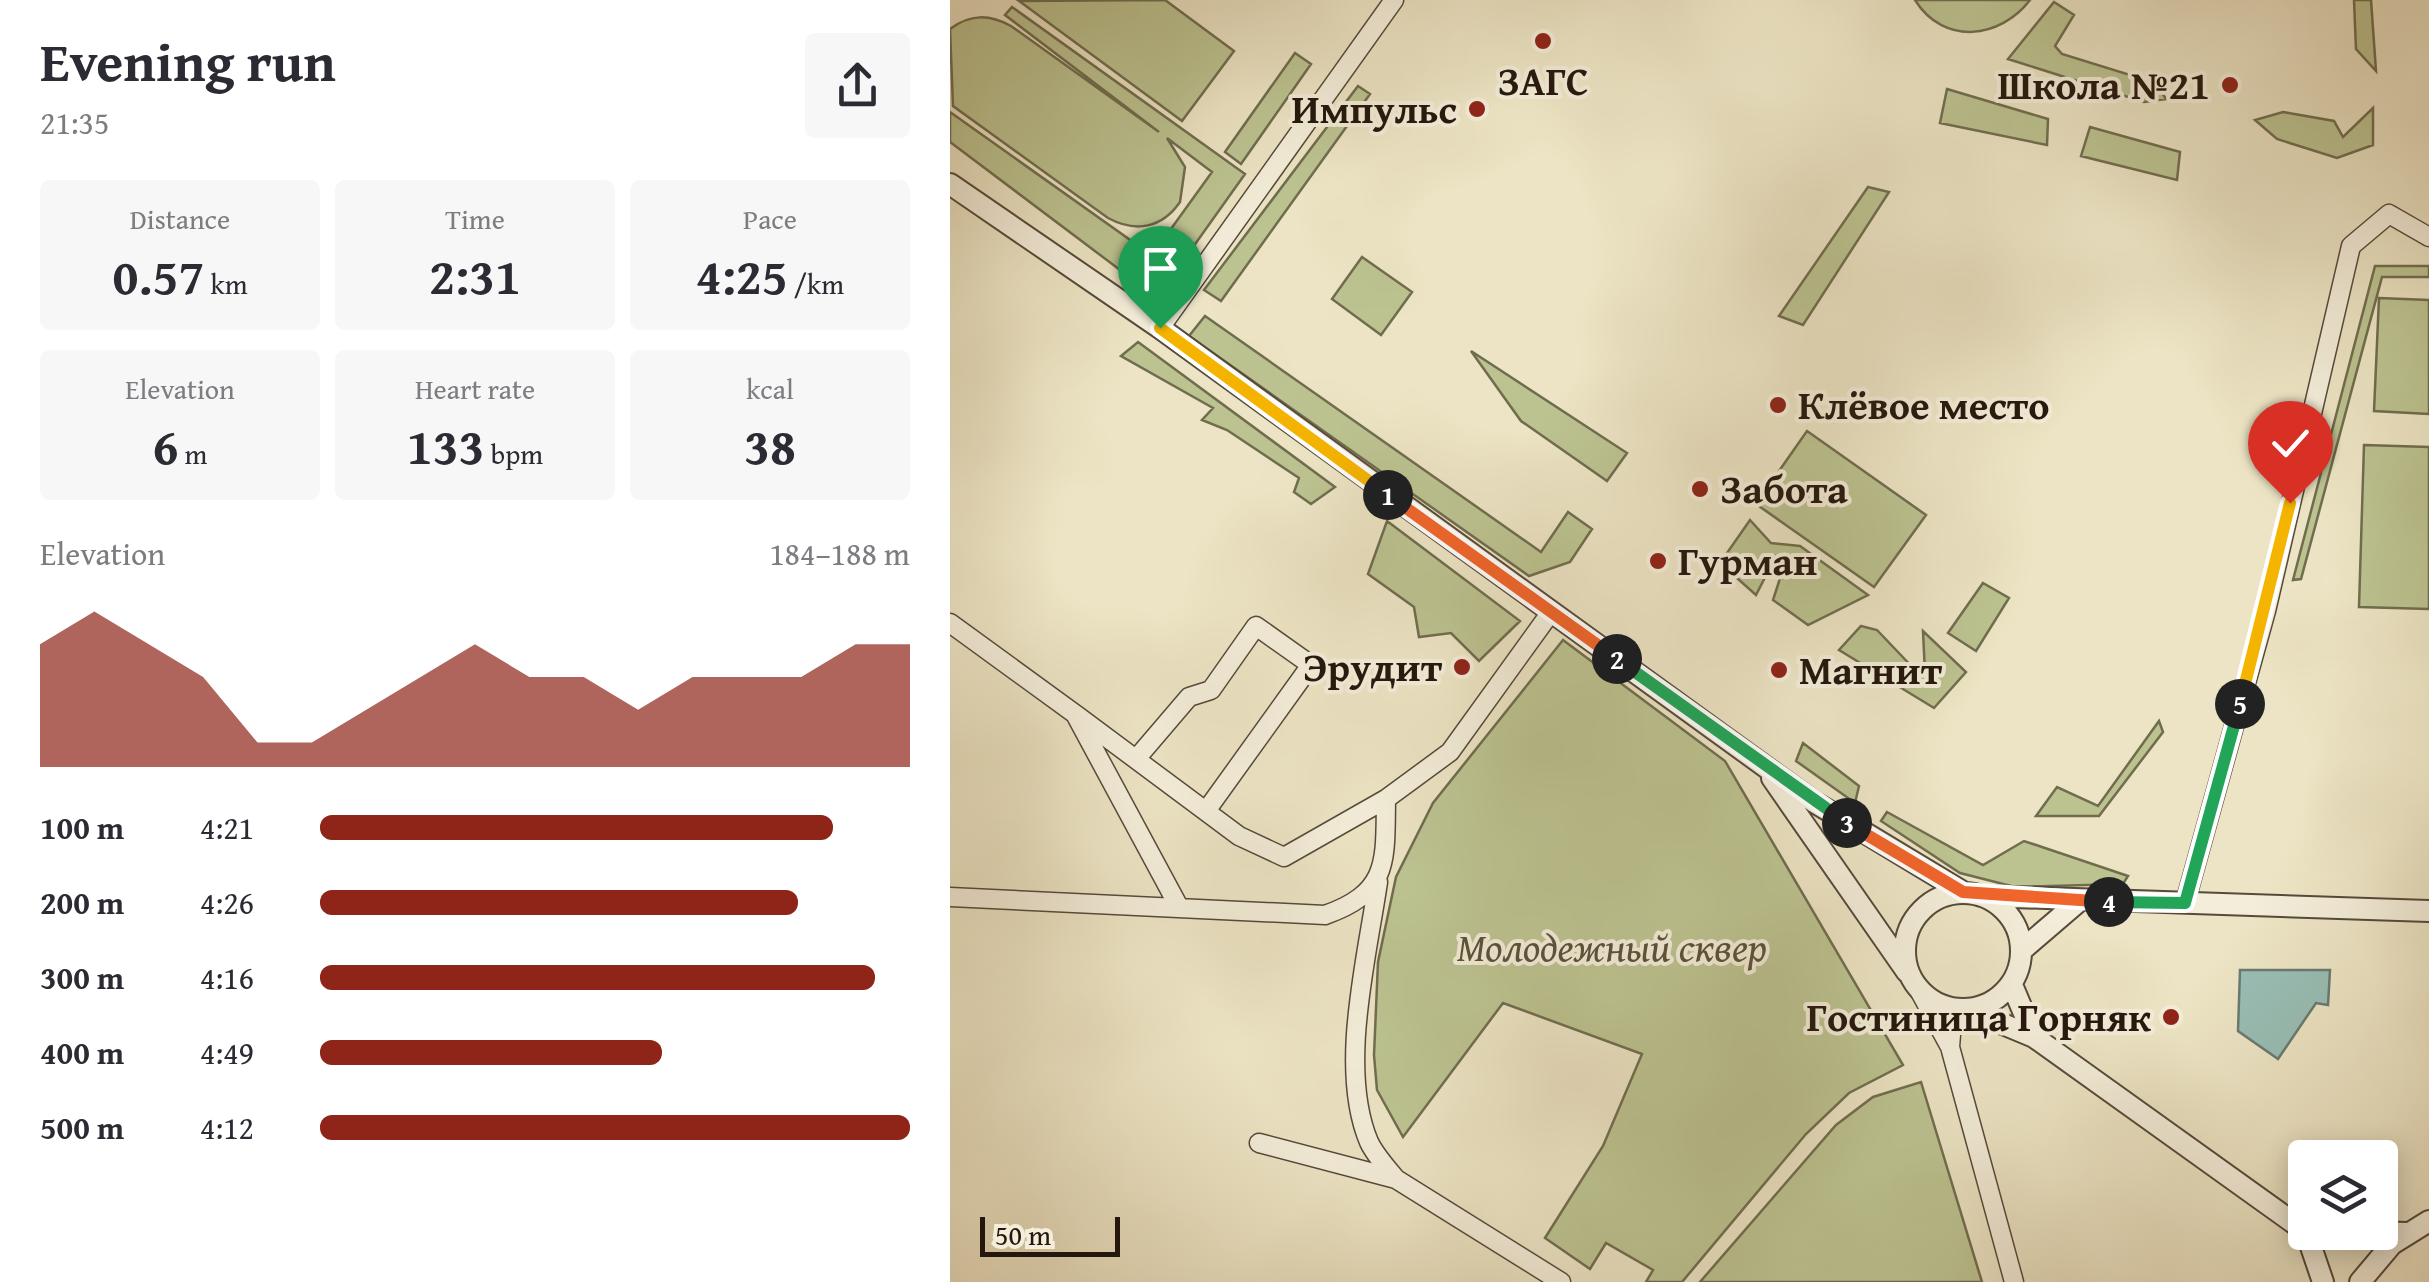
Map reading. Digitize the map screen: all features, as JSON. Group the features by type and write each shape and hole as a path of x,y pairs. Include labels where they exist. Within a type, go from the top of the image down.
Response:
{"street":[{"path":"1160,328 1394,0"},
{"path":"950,184 1160,328 1762,764 1904,860 2009,915 2022,950"},
{"path":"2185,903 2266,610 2351,246 2389,214 2429,237"},
{"path":"950,623 1239,836 1284,857 1386,799 1450,752 1551,612"},
{"path":"1136,759 1190,697 1211,690 1256,626 1311,664 1206,811"},
{"path":"1075,714 1179,907"},
{"path":"1762,764 1915,984 1950,1047 2014,1282"},
{"path":"1386,799 1378,877 1356,1008 1359,1112 1370,1146 1396,1180"},
{"path":"950,897 1325,915 1360,902 1378,877"},
{"path":"2288,1220 2034,1036 1961,1010 1915,984 1905,943 1914,919 1942,897 1973,894 2078,902 2429,911"},
{"path":"1961,1010 1995,1001 2012,985 2022,950 2078,902"},
{"path":"2012,985 2034,1036"},
{"path":"1950,1047 1961,1010"},
{"path":"1259,1143 1396,1180 1561,1282"},
{"path":"2360,1282 2381,1254 2429,1221"},
{"path":"2398,1233 2408,1233"},
{"path":"2312,1250 2324,1282"}],"green space":[{"path":"1165,0 1234,51 1182,121 1019,1"},
{"path":"1915,0 2030,0 2003,23 1972,32 1941,25"},
{"path":"2354,0 2371,0 2376,71 2356,49"},
{"path":"2054,2 2074,15 2055,46 2062,54 2156,83 2166,99 2144,102 2008,59"},
{"path":"1012,7 1245,174 1161,292 1148,291 950,142 950,112 1143,249 1163,240 1212,172 1167,138 1185,167 1180,202 1157,222 1138,226 1118,223 953,106 950,29 972,18 995,19 1011,26 1159,132 1005,15"},
{"path":"1295,53 1311,64 1241,164 1225,152"},
{"path":"1358,86 1370,94 1221,301 1204,290"},
{"path":"1947,89 2048,119 2047,145 1940,123"},
{"path":"2373,108 2373,145 2337,158 2277,139 2255,120 2283,112 2334,121 2343,137"},
{"path":"2090,127 2180,152 2177,180 2081,156"},
{"path":"1868,187 1889,192 1803,325 1779,316"},
{"path":"1362,257 1412,292 1381,335 1332,299"},
{"path":"2375,266 2429,266 2429,277 2382,277 2301,579 2293,580"},
{"path":"2379,298 2429,300 2429,414 2374,411"},
{"path":"1205,316 1541,552 1568,512 1592,529 1570,562 1529,576 1189,336"},
{"path":"1138,342 1335,487 1311,504 1294,492 1299,478 1227,430 1202,420 1213,408 1121,356"},
{"path":"1471,351 1627,453 1607,481 1521,421"},
{"path":"1807,431 1926,515 1874,587 1756,504"},
{"path":"2364,445 2429,447 2429,609 2359,607"},
{"path":"1750,520 1771,543 1800,546 1868,595 1808,625 1773,600 1785,563 1776,556 1756,595 1720,563"},
{"path":"1387,521 1520,621 1479,661 1451,633 1419,637 1414,607 1368,574"},
{"path":"1983,583 2009,598 1976,651 1948,633"},
{"path":"1861,626 1877,630 1917,672 1925,674 1923,631 1966,672 1934,708 1839,650"},
{"name":"Молодежный сквер","path":"1563,640 1725,761 1903,1065 1849,1093 1806,1134 1682,1282 1646,1282 1653,1270 1606,1243 1590,1269 1545,1238 1603,1146 1642,1054 1503,1003 1403,1137 1377,1090 1374,1055 1378,962 1396,877 1433,803"},
{"path":"2159,721 2163,732 2099,816 2036,816 2057,787 2098,806"},
{"path":"1803,743 1859,786 1855,803 1796,761"},
{"path":"1887,812 1983,865 2024,841 2128,876 2123,884 2015,887 1960,873 1881,821"},
{"path":"1921,1082 1982,1282 1700,1282 1836,1125 1873,1097"}],"water":[{"path":"2240,970 2330,970 2328,1005 2316,1003 2278,1059 2238,1031"}],"place":[{"name":"ЗАГС","path":"1543,41"},
{"name":"Школа №21","path":"2230,85"},
{"name":"Импульс","path":"1477,109"},
{"name":"Клёвое место","path":"1778,405"},
{"name":"Забота","path":"1700,489"},
{"name":"Гурман","path":"1658,561"},
{"name":"Эрудит","path":"1462,667"},
{"name":"Магнит","path":"1779,670"},
{"name":"Гостиница Горняк","path":"2171,1017"}],"route":[{"path":"1160,328 1814,802 1904,860 1963,892 1984,896 2185,903 2266,610 2290,503"}]}
